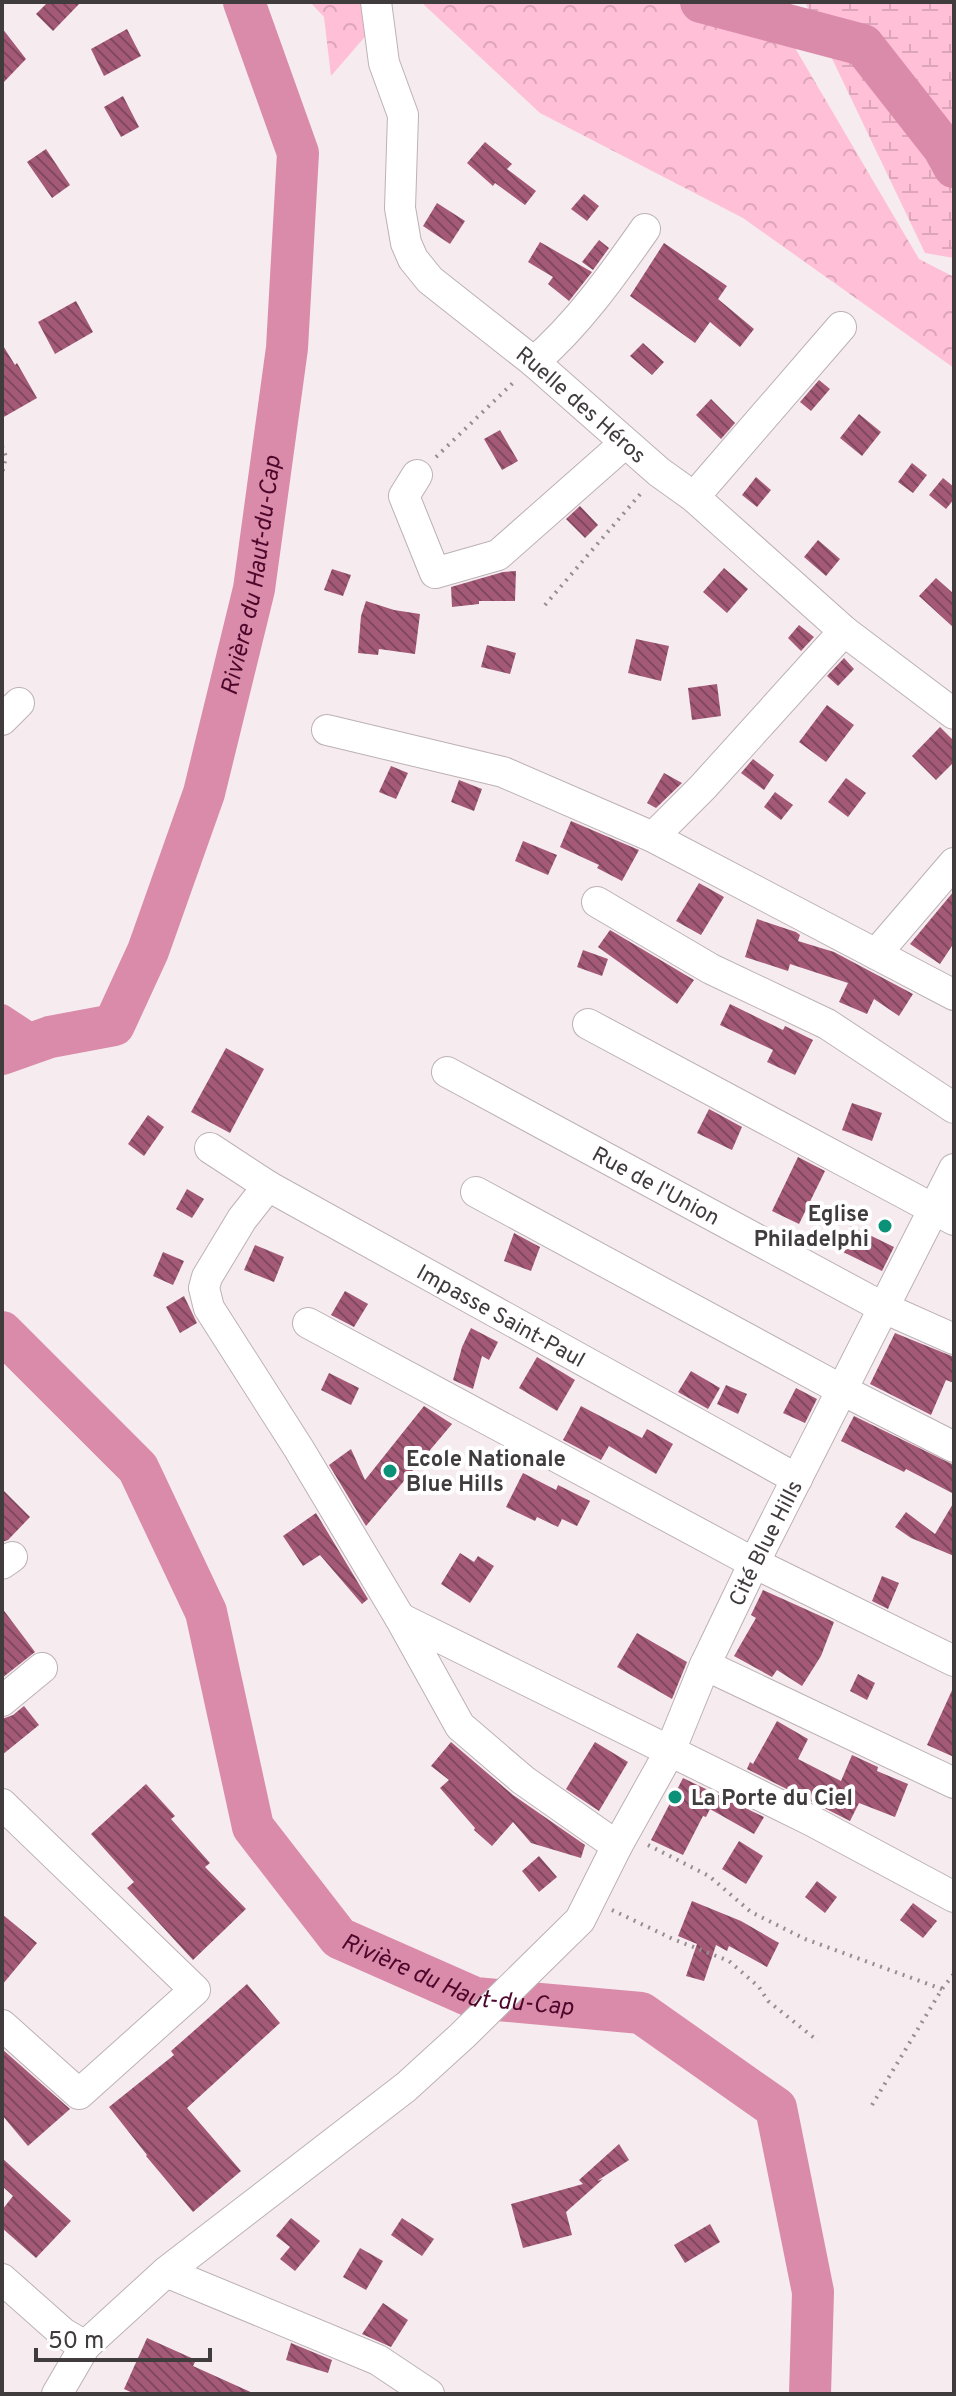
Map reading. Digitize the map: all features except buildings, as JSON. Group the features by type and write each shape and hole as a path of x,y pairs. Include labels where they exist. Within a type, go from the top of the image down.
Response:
{"street":[{"name":"Ruelle des Héros","path":"376,2 384,63 403,115 400,208 406,243 413,259 430,280 534,362 659,472 694,497 844,631 954,714"},
{"path":"534,362 553,346 606,283 645,229"},
{"path":"694,497 841,327"},
{"path":"417,475 404,496 435,573 498,555 625,443"},
{"path":"653,837 703,787 844,631"},
{"path":"327,730 503,772 653,837 954,995"},
{"path":"876,954 954,863"},
{"path":"597,902 711,969 827,1024 954,1108"},
{"path":"588,1024 944,1215"},
{"name":"Rue de l'Union","path":"447,1072 884,1308 954,1339"},
{"name":"Impasse Saint-Paul","path":"210,1148 268,1186 797,1479"},
{"name":"Cité Blue Hills","path":"586,1910 670,1751 705,1665 754,1563 884,1308 944,1215 954,1169"},
{"path":"268,1186 242,1219 207,1277 204,1288 209,1308 299,1449 460,1726 523,1780 621,1840"},
{"path":"476,1192 842,1390 954,1447"},
{"path":"308,1323 754,1563 954,1661"},
{"path":"400,1618 812,1821 954,1897"},
{"path":"705,1665 954,1783"},
{"path":"2,1701 42,1668"},
{"path":"2,1804 195,1990 79,2094 2,2025"},
{"path":"57,2394 85,2346 166,2272 406,2087 462,2036 586,1910"},
{"path":"166,2272 378,2360 429,2394"},
{"path":"2,2279 63,2333 85,2346"}],"path":[{"path":"417,475 534,362"},
{"path":"2,446 6,457 2,474"},
{"path":"545,605 659,472"},
{"path":"621,1840 709,1876 751,1912 805,1939 942,1989"},
{"path":"586,1910 729,1961 759,1987 768,2001 818,2041"},
{"path":"872,2105 954,1974"}],"green space":[{"path":"310,2 395,2 331,76 324,17"},
{"path":"421,2 768,2 919,259 954,277 954,368 743,218 540,113"},
{"path":"805,2 954,2 954,258 925,253"}],"waterway":[{"name":"Rivière du Haut-du-Cap","path":"2,1054 50,1037 114,1025 148,951 204,793 254,589 287,348 298,153 244,2"},
{"path":"701,2 863,45 943,147 954,167"},
{"path":"2,1016 40,1041"},
{"name":"Rivière du Haut-du-Cap","path":"2,1332 138,1468 206,1612 253,1827 339,1938 475,1998 641,2013 776,2108 813,2292 810,2394"}],"place":[{"name":"Eglise Philadelphi","path":"885,1226"},
{"name":"Ecole Nationale Blue Hills","path":"390,1471"},
{"name":"La Porte du Ciel","path":"675,1797"}]}
